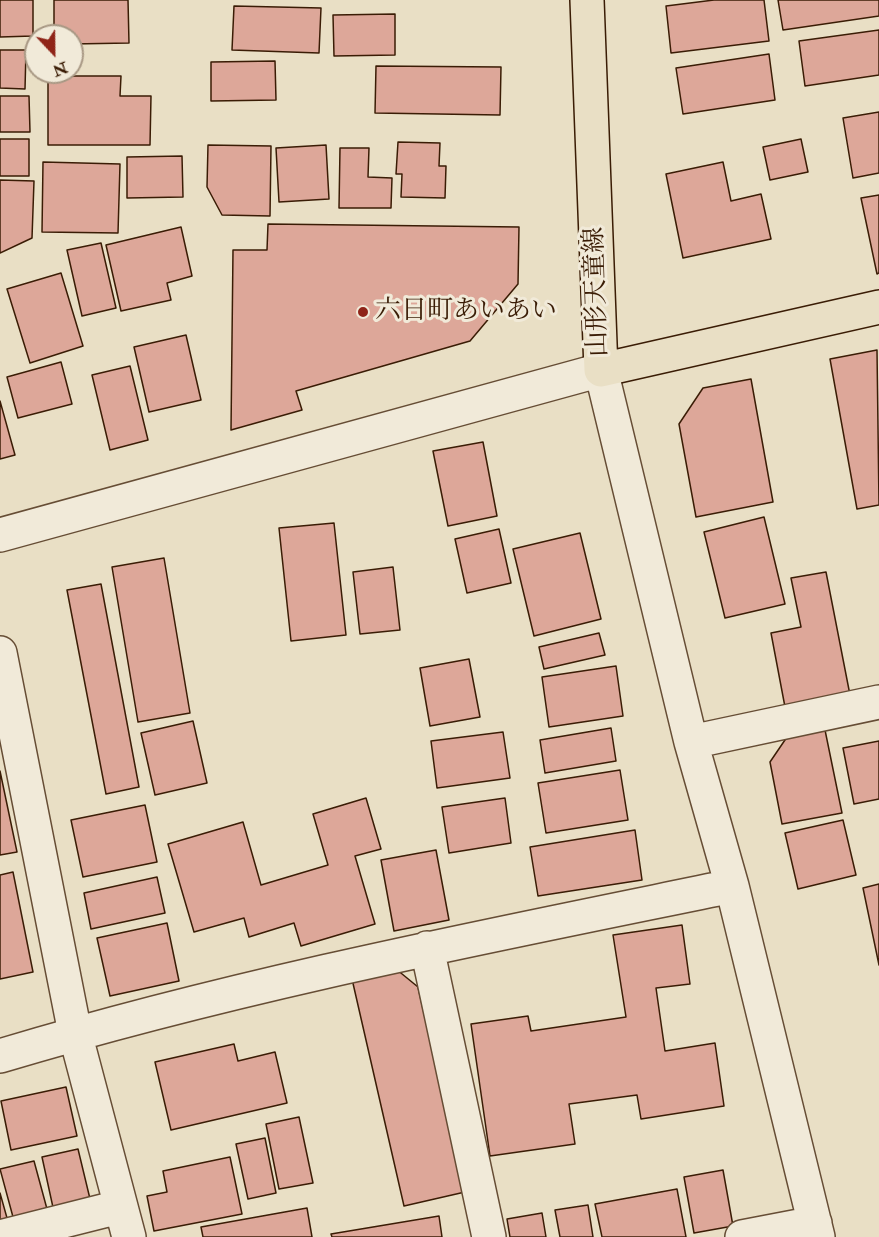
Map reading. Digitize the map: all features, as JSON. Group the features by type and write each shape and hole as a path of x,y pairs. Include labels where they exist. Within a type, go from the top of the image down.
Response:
{"main road":[{"name":"山形天童線","path":"587,0 601,370 879,307"}],"street":[{"path":"0,535 601,370 691,742 732,886 817,1230 742,1237"},
{"path":"0,653 75,1033 124,1222 0,1237"},
{"path":"691,742 879,702"},
{"path":"0,1056 75,1033 428,948 732,886"},
{"path":"428,948 489,1237"}],"building":[{"path":"0,0 33,0 33,24 24,24 24,36 0,37"},
{"path":"54,0 128,0 129,43 84,44 84,24 54,24"},
{"path":"714,0 764,0 769,41 671,53 666,6"},
{"path":"778,0 879,0 879,16 783,30"},
{"path":"234,6 321,8 319,53 232,50"},
{"path":"395,14 395,55 334,56 333,15"},
{"path":"879,30 879,75 805,86 799,41"},
{"path":"0,50 24,50 25,89 0,88"},
{"path":"769,54 775,100 683,114 676,68"},
{"path":"275,61 276,100 211,101 211,62"},
{"path":"376,66 501,67 500,115 375,113"},
{"path":"84,76 121,76 120,96 151,96 150,145 48,145 48,84 84,84"},
{"path":"0,96 29,96 30,132 0,132"},
{"path":"879,112 879,173 853,178 843,118"},
{"path":"0,139 29,139 29,176 0,176"},
{"path":"801,139 808,172 770,180 763,147"},
{"path":"398,142 440,143 439,166 446,166 445,198 401,197 402,174 396,174"},
{"path":"208,145 271,146 270,216 222,215 207,187"},
{"path":"326,145 329,199 279,202 276,148"},
{"path":"340,148 369,148 368,177 392,178 391,208 339,208"},
{"path":"182,156 183,197 127,198 127,157"},
{"path":"43,162 120,164 118,233 42,232"},
{"path":"723,162 731,201 761,194 771,239 683,258 666,174"},
{"path":"0,180 34,181 32,238 0,253"},
{"path":"879,195 879,273 877,274 861,198"},
{"name":"六日町あいあい","path":"268,224 519,227 518,284 470,341 296,391 302,410 231,430 233,250 267,250"},
{"path":"181,227 192,276 167,283 171,300 121,311 106,245"},
{"path":"101,243 116,308 82,316 67,250"},
{"path":"61,273 83,346 30,363 7,289"},
{"path":"186,335 201,400 149,412 134,347"},
{"path":"877,350 879,505 857,509 830,359"},
{"path":"61,362 72,404 18,418 7,377"},
{"path":"130,366 148,440 110,450 92,375"},
{"path":"751,379 773,502 696,517 679,424 703,388"},
{"path":"0,401 15,455 0,459"},
{"path":"483,442 497,516 448,526 433,451"},
{"path":"764,517 785,604 725,618 704,532"},
{"path":"334,523 346,635 291,641 279,528"},
{"path":"499,529 511,583 467,593 455,539"},
{"path":"580,533 601,619 534,636 513,549"},
{"path":"164,558 190,713 138,722 112,567"},
{"path":"393,567 400,630 360,634 353,572"},
{"path":"826,572 850,695 785,707 771,633 801,627 791,578"},
{"path":"101,584 139,787 106,794 67,590"},
{"path":"599,633 605,655 544,669 539,647"},
{"path":"469,659 480,717 430,726 420,668"},
{"path":"616,666 623,716 549,727 542,677"},
{"path":"193,721 207,783 155,795 141,733"},
{"path":"611,728 616,761 545,773 540,740"},
{"path":"825,730 842,813 782,824 770,762 787,737"},
{"path":"503,732 510,778 437,788 431,741"},
{"path":"879,741 879,799 854,804 843,748"},
{"path":"620,770 628,820 546,833 538,783"},
{"path":"0,771 17,852 0,855"},
{"path":"366,798 381,849 355,856 375,924 301,946 294,923 249,937 244,918 194,932 168,844 243,822 261,885 328,865 313,814"},
{"path":"505,798 511,843 449,853 442,807"},
{"path":"145,805 157,862 83,877 71,820"},
{"path":"843,820 856,875 798,889 785,833"},
{"path":"635,830 642,880 538,896 530,847"},
{"path":"436,850 449,920 394,931 381,860"},
{"path":"13,872 33,972 0,979 0,875"},
{"path":"157,877 165,913 91,929 84,893"},
{"path":"879,884 879,965 863,888"},
{"path":"167,923 179,981 110,996 97,938"},
{"path":"682,925 690,984 656,988 665,1051 715,1043 724,1106 641,1119 637,1095 569,1104 575,1144 490,1156 471,1024 528,1016 531,1031 626,1017 613,935"},
{"path":"396,969 418,987 465,1192 404,1206 352,979"},
{"path":"234,1044 238,1061 275,1052 287,1103 171,1130 155,1062"},
{"path":"66,1087 77,1136 11,1150 1,1101"},
{"path":"299,1117 313,1183 279,1189 266,1124"},
{"path":"265,1138 276,1193 248,1199 236,1144"},
{"path":"78,1149 91,1203 54,1212 42,1157"},
{"path":"230,1157 242,1214 154,1231 147,1196 167,1192 163,1171"},
{"path":"34,1161 47,1209 13,1217 0,1169"},
{"path":"723,1170 733,1226 694,1233 684,1177"},
{"path":"677,1189 686,1237 602,1237 595,1204"},
{"path":"0,1193 7,1218 0,1220"},
{"path":"588,1205 593,1237 560,1237 555,1210"},
{"path":"307,1208 312,1237 203,1237 201,1227"},
{"path":"542,1213 546,1237 510,1237 507,1219"},
{"path":"439,1216 442,1237 332,1237 331,1234"}],"place":[{"name":"六日町あいあい","path":"363,312"}]}
